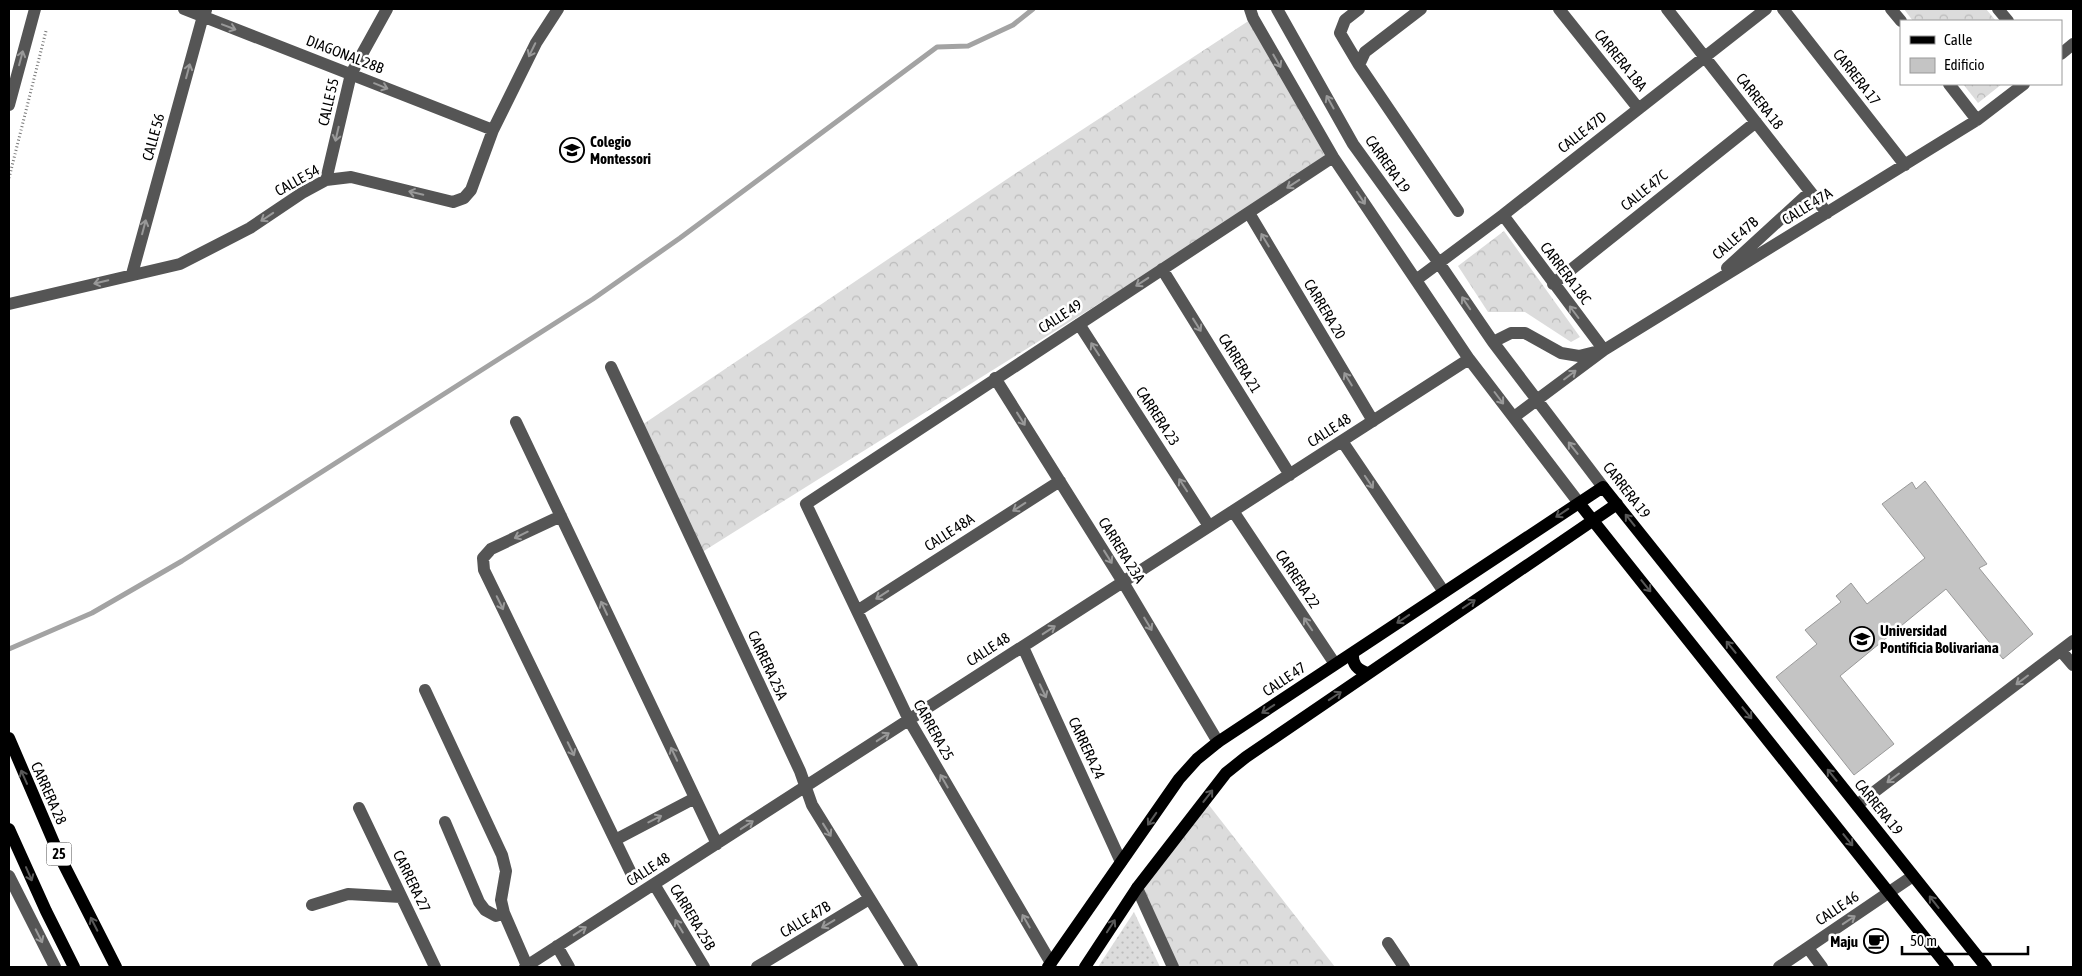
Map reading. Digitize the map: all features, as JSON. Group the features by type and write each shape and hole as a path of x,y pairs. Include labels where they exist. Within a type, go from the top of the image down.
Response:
{"main road":[{"name":"CALLE 47","path":"1050,965 1179,779 1196,759 1218,742 1603,486"},
{"name":"CARRERA 19","path":"1603,486 1986,967"},
{"path":"1578,503 1948,967"},
{"path":"1085,967 1137,888 1226,773 1246,757 1368,673 1617,504"},
{"path":"1353,653 1352,659 1355,666 1368,673"},
{"name":"CARRERA 28","path":"9,738 60,857 116,967"},
{"name":"25","path":"9,829 74,967"}],"street":[{"path":"9,105 35,9"},
{"name":"DIAGONAL 28B","path":"184,9 205,12 351,74 493,130"},
{"name":"CALLE 55","path":"326,180 351,74 387,9"},
{"name":"CALLE 54","path":"9,304 180,264 250,228 302,193 326,180 351,177 453,202 464,198 471,190 493,130 536,43 558,9"},
{"path":"1250,9 1253,18 1333,158 1470,359 1578,503"},
{"name":"CARRERA 19","path":"1277,9 1353,144 1439,263 1493,342 1603,486"},
{"path":"1359,9 1345,20 1340,33 1359,65 1458,211"},
{"path":"1359,65 1365,52 1421,9"},
{"name":"CARRERA 18A","path":"1559,9 1638,108"},
{"name":"CARRERA 18","path":"1667,9 1827,213"},
{"name":"CALLE 47D","path":"1416,280 1503,215 1766,9"},
{"name":"CARRERA 17","path":"1783,9 1905,165"},
{"path":"1891,9 1900,20"},
{"path":"1998,9 2007,20"},
{"name":"CALLE 56","path":"132,274 205,12"},
{"path":"2062,53 2073,44"},
{"path":"1950,85 1976,120"},
{"name":"CALLE 47A","path":"1604,350 1905,165 1976,120 2023,85"},
{"name":"CALLE 47C","path":"1553,284 1756,122"},
{"name":"CALLE 49","path":"806,504 995,378 1333,158"},
{"name":"CALLE 47B","path":"1703,289 1810,192"},
{"name":"CARRERA 20","path":"1249,213 1373,421"},
{"name":"CARRERA 18C","path":"1503,215 1604,350"},
{"name":"CARRERA 21","path":"1162,269 1290,474"},
{"name":"CARRERA 23","path":"1079,324 1209,526"},
{"path":"1493,342 1511,333 1525,333 1562,354 1580,356 1604,350"},
{"path":"1514,417 1604,350"},
{"name":"CALLE 48","path":"526,967 1470,359"},
{"name":"CARRERA 25A","path":"611,367 800,771 812,805 912,967"},
{"name":"CARRERA 23A","path":"995,378 1123,582 1218,742"},
{"path":"516,422 716,844"},
{"path":"1342,441 1444,592"},
{"name":"CALLE 48A","path":"856,612 1060,481"},
{"name":"CARRERA 25","path":"806,504 909,720 1050,965"},
{"name":"CARRERA 22","path":"1233,511 1335,664"},
{"path":"561,516 491,549 483,558 484,570 632,875"},
{"path":"1857,805 2073,641"},
{"name":"CARRERA 24","path":"1023,647 1121,862"},
{"path":"2061,651 2073,665"},
{"path":"425,690 502,855 506,871 502,900 504,913 526,967"},
{"path":"615,840 695,798"},
{"name":"CARRERA 27","path":"359,808 435,967"},
{"path":"445,822 485,910 496,916 504,913"},
{"path":"9,876 55,967"},
{"name":"CALLE 46","path":"1780,967 1913,876"},
{"name":"CARRERA 25B","path":"654,884 704,967"},
{"path":"1137,888 1173,967"},
{"path":"312,905 348,894 402,897"},
{"name":"CALLE 47B","path":"757,967 869,899"},
{"path":"1388,943 1404,967"},
{"path":"557,946 570,967"},
{"path":"1808,948 1822,967"}],"path":[{"path":"9,178 47,28"}],"green space":[{"path":"1904,9 1986,9 1995,20 1912,20"},
{"path":"1253,18 1333,157 699,554 639,427 1016,173"},
{"path":"1964,85 2001,85 1978,103"},
{"path":"1504,231 1580,337 1571,342 1525,312 1488,312 1458,266"},
{"path":"1205,800 1335,967 1175,967 1137,888"},
{"path":"1134,912 1160,967 1098,967"}],"building":[{"path":"1925,481 1987,564 1979,568 2033,634 2003,659 1946,589 1840,676 1894,744 1854,775 1776,677 1817,644 1805,630 1841,602 1836,596 1851,583 1867,604 1925,558 1882,504 1912,482 1916,489"}],"waterway":[{"path":"9,649 92,613 182,561 593,299 680,238 937,47 968,46 1013,25 1033,9"}],"place":[{"name":"Colegio Montessori","path":"572,150"},
{"name":"Universidad Pontificia Bolivariana","path":"1862,639"},
{"name":"Maju","path":"1876,941"}]}
